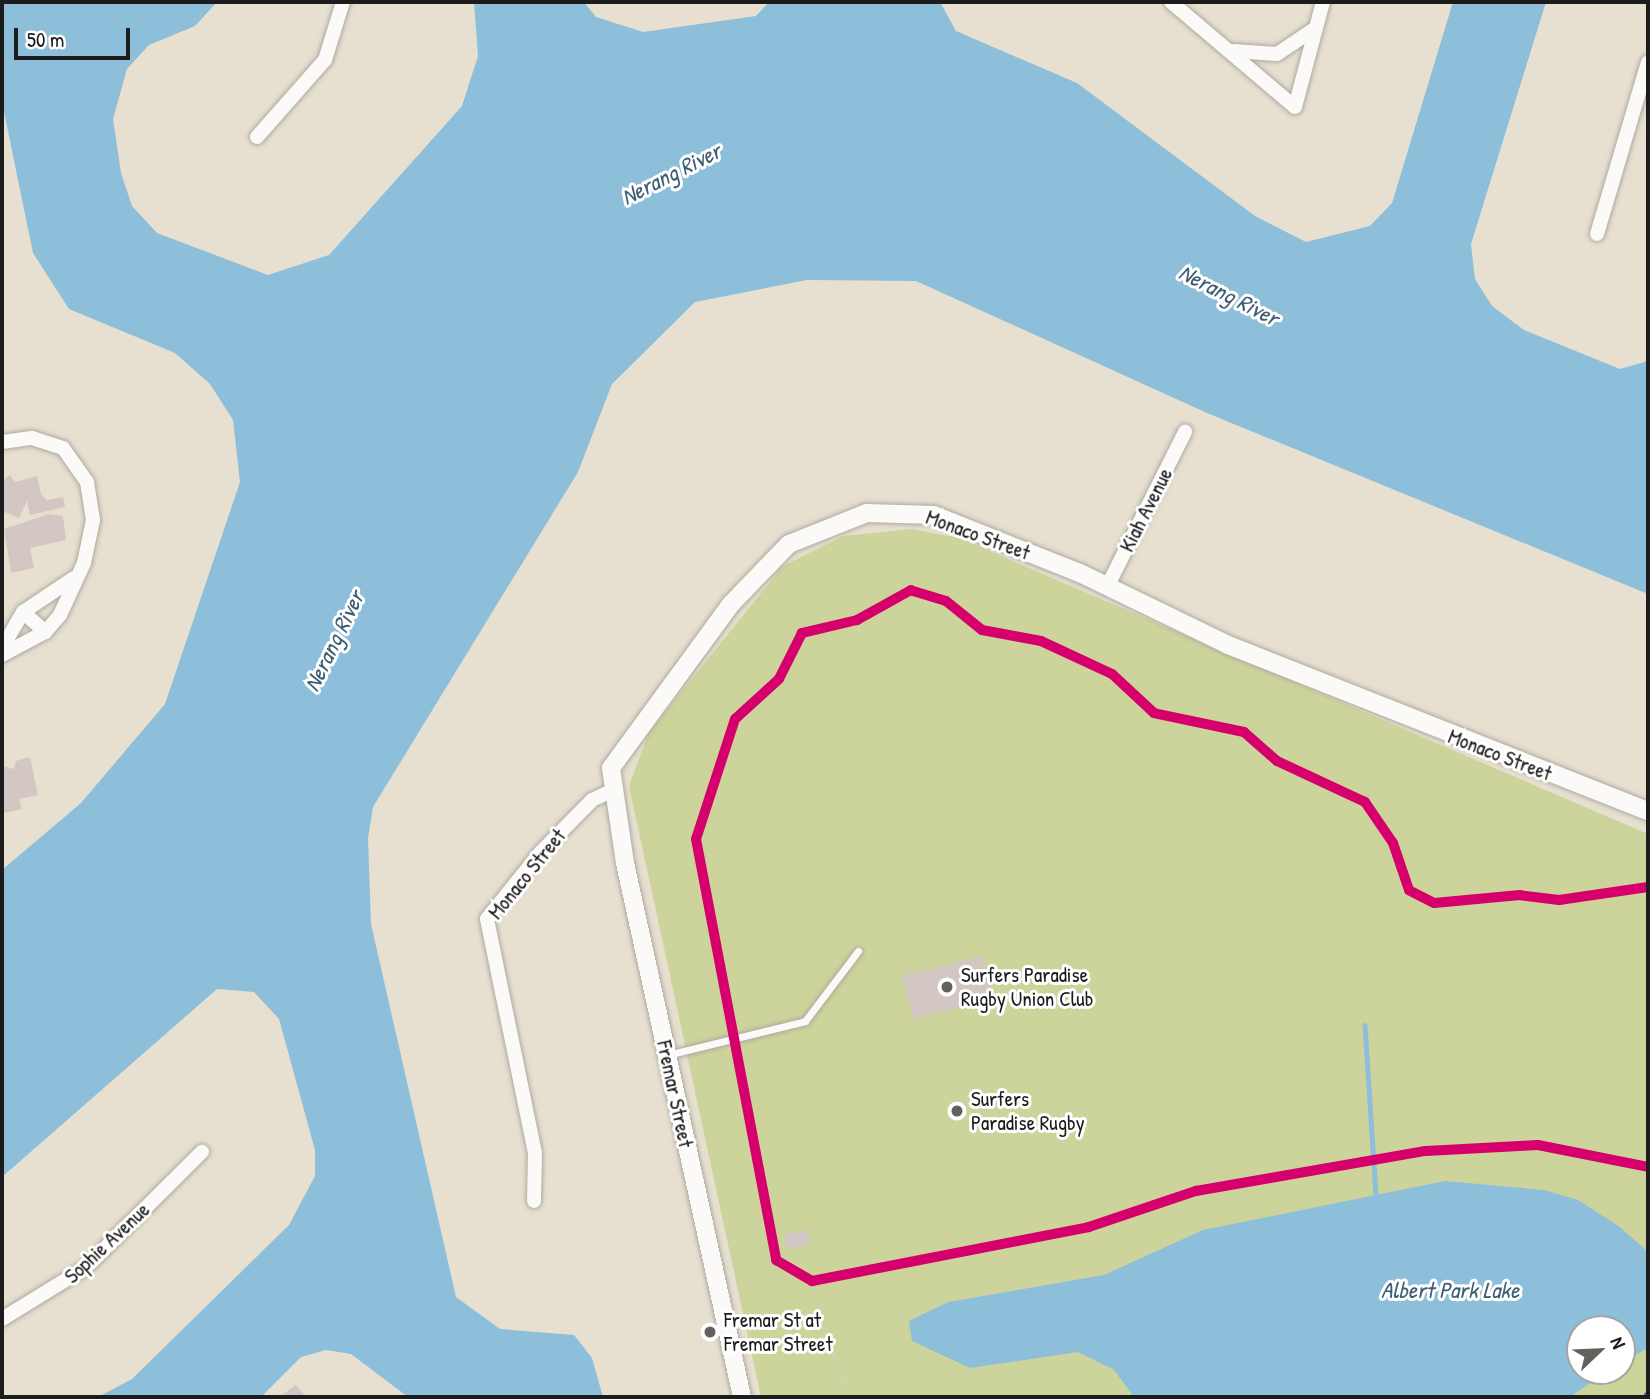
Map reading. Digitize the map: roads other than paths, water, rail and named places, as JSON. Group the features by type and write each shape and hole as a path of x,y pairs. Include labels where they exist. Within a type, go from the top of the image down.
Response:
{"street":[{"path":"257,137 325,60 343,2"},
{"path":"1171,2 1230,49 1295,107 1323,2"},
{"path":"1230,49 1280,53 1302,42 1317,22"},
{"path":"1597,234 1648,64"},
{"name":"Kiah Avenue","path":"1107,587 1185,432"},
{"path":"2,655 45,632 90,542 87,482 63,448 46,439 5,442"},
{"name":"Monaco Street","path":"534,1201 535,1153 487,919 548,845 592,800 611,791 620,751 768,559 814,530 867,513 933,516 1107,587 1241,651 1648,811"},
{"path":"2,648 23,612 74,578"},
{"path":"23,612 45,632"},
{"name":"Fremar Street","path":"611,791 742,1397"},
{"name":"Sophie Avenue","path":"2,1319 85,1268 202,1152"}],"lane":[{"path":"667,1055 805,1021 858,951"}],"water":[{"name":"Nerang River","path":"2,2 217,2 195,26 149,45 127,69 113,119 121,173 132,206 157,233 268,275 329,255 462,106 478,56 474,2 584,2 596,17 643,32 756,16 769,2 940,2 956,31 1077,83 1255,216 1306,242 1370,226 1392,203 1453,2 1546,2 1471,244 1475,279 1492,306 1524,330 1620,369 1648,361 1648,594 1207,413 916,281 807,280 695,302 612,384 578,472 373,807 368,838 371,924 456,1297 500,1329 574,1335 592,1358 603,1397 408,1397 351,1354 326,1350 301,1357 261,1397 98,1397 132,1379 289,1225 315,1176 315,1150 279,1019 254,992 217,989 2,1177 2,870 81,803 165,704 240,482 233,420 210,384 175,353 69,309 33,253 2,102"},
{"name":"Albert Park Lake","path":"1445,1181 1544,1190 1578,1200 1620,1227 1648,1252 1648,1348 1636,1354 1636,1315 1566,1315 1566,1385 1588,1385 1570,1397 1134,1397 1114,1370 1078,1352 970,1368 912,1341 909,1321 948,1302 1104,1275 1203,1230"}],"waterway":[{"path":"1365,1025 1376,1196"}],"place":[{"name":"Surfers Paradise Rugby Union Club","path":"947,987"},
{"name":"Surfers Paradise Rugby","path":"957,1111"},
{"name":"Fremar St at Fremar Street","path":"710,1332"}]}
